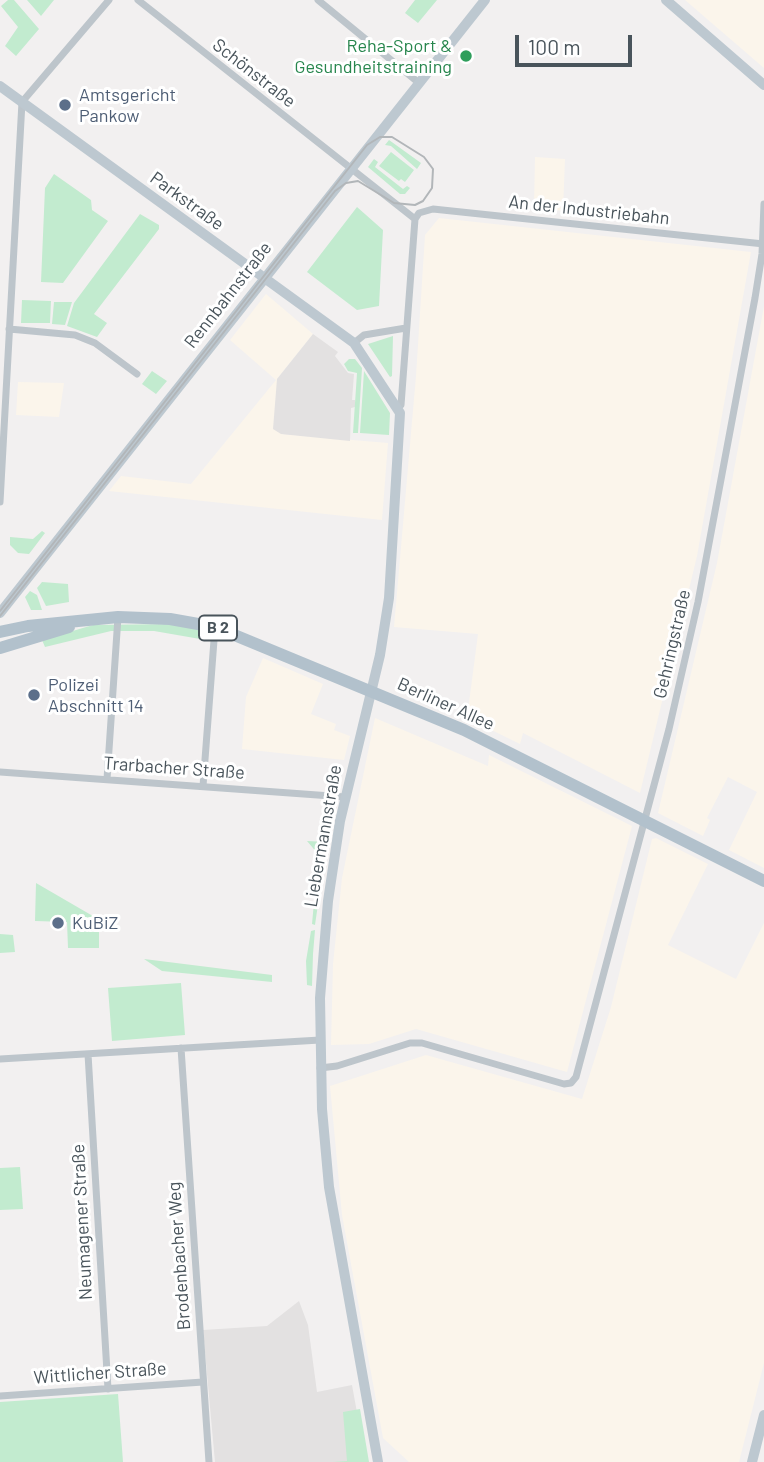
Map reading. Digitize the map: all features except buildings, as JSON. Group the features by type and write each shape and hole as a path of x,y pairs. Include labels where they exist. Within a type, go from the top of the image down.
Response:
{"main road":[{"name":"Berliner Allee","path":"0,632 41,624 118,617 170,619 215,627 491,742 764,881"},
{"name":"Berliner Allee","path":"0,648 96,619"}],"street":[{"path":"0,502 22,102 109,0"},
{"name":"Schönstraße","path":"138,0 415,219"},
{"path":"318,0 419,83"},
{"name":"Rennbahnstraße","path":"0,613 485,0"},
{"path":"666,0 764,85"},
{"name":"Parkstraße","path":"0,86 354,343 398,407"},
{"name":"Gehringstraße","path":"320,1068 337,1066 410,1043 422,1043 571,1083 576,1077 678,693 720,495 763,244 764,204"},
{"name":"An der Industriebahn","path":"415,219 419,213 433,209 763,244"},
{"name":"Liebermannstraße","path":"378,1462 332,1207 320,1040 326,915 345,797 380,655 390,598 401,417 398,407 401,405 415,219"},
{"path":"354,343 364,335 406,328"},
{"path":"9,329 75,335 95,343 137,374"},
{"path":"107,779 118,617"},
{"path":"203,786 215,627"},
{"name":"Trarbacher Straße","path":"0,772 345,797"},
{"path":"0,1059 320,1040"},
{"name":"Brodenbacher Weg","path":"181,1048 209,1462"},
{"name":"Neumagener Straße","path":"88,1054 108,1389"},
{"name":"Wittlicher Straße","path":"0,1395 203,1382"},
{"path":"752,1462 764,1415"}],"shaded area":[{"path":"685,0 764,0 764,68"},
{"path":"535,157 565,159 563,211 534,207"},
{"path":"439,218 751,252 697,556 640,793 523,733 520,744 467,718 478,634 394,627 416,376 425,235"},
{"path":"266,294 313,334 277,379 281,434 388,443 382,520 109,491 121,476 191,484 276,380 230,340"},
{"path":"764,306 764,868 729,850 757,792 728,777 707,818 710,820 703,836 658,813 717,563"},
{"path":"313,334 338,352 335,356 348,373 354,374 352,400 355,400 355,407 351,408 350,441 281,434 273,429 277,379"},
{"path":"18,382 64,383 59,417 16,415"},
{"path":"263,658 323,684 311,714 336,724 334,730 350,736 344,760 242,749 246,697"},
{"path":"375,718 488,766 489,755 632,826 567,1072 416,1029 369,1044 331,1045 333,964 342,878"},
{"path":"656,838 708,864 668,945 736,979 764,923 764,1363 739,1462 409,1462 383,1438 342,1215 330,1086 426,1055 582,1099 611,1007 652,839"},
{"path":"299,1301 308,1325 317,1392 352,1385 366,1462 215,1462 203,1330 267,1326"}],"green space":[{"path":"8,0 14,0 39,29 16,56 5,46 18,27 1,6"},
{"path":"27,0 54,0 41,16"},
{"path":"415,0 437,0 418,23 405,13"},
{"path":"389,140 421,163 417,169 391,146 385,145"},
{"path":"391,152 414,170 405,182 401,179 399,181 379,166"},
{"path":"374,159 378,162 375,167 403,189 407,186 410,188 405,194 400,194 368,167"},
{"path":"54,174 91,200 92,210 108,221 63,283 41,282 45,188"},
{"path":"357,207 383,230 379,306 357,310 307,272"},
{"path":"140,214 159,225 159,229 94,314 107,323 97,337 67,326 74,303"},
{"path":"22,300 51,301 50,323 21,323"},
{"path":"54,302 72,302 65,325 52,324"},
{"path":"393,336 392,376 390,377 368,344"},
{"path":"349,359 355,359 362,368 358,433 353,433 357,373 348,371 344,364"},
{"path":"152,371 167,381 156,394 142,384"},
{"path":"364,371 390,413 389,435 360,433"},
{"path":"42,531 45,533 29,554 18,553 10,545 10,537 33,539"},
{"path":"42,582 68,584 69,602 46,606 37,588"},
{"path":"30,591 37,595 42,610 31,610 25,597"},
{"path":"172,624 207,631 206,640 154,631 111,631 45,647 42,640 93,625"},
{"path":"307,841 327,842 315,925 312,924 317,870 314,858 318,854"},
{"path":"36,883 98,919 105,926 99,932 99,948 68,948 67,922 35,921"},
{"path":"315,930 312,986 307,985 306,961 311,931"},
{"path":"0,934 13,935 15,952 0,953"},
{"path":"144,959 272,975 272,982 162,971"},
{"path":"181,983 185,1035 112,1041 108,988"},
{"path":"20,1167 23,1209 0,1210 0,1168"},
{"path":"118,1394 123,1462 0,1462 0,1402"},
{"path":"360,1409 369,1462 333,1462 347,1461 343,1412"}],"tram line":[{"path":"0,611 367,145 380,137 392,137 424,157 433,169 432,188 423,201 415,205 394,203 358,181 346,183 335,191 0,616"}],"place":[{"name":"Reha-Sport & Gesundheitstraining","path":"466,56"},
{"name":"Amtsgericht Pankow","path":"65,105"},
{"name":"Polizei Abschnitt 14","path":"34,695"},
{"name":"KuBiZ","path":"58,923"}]}
